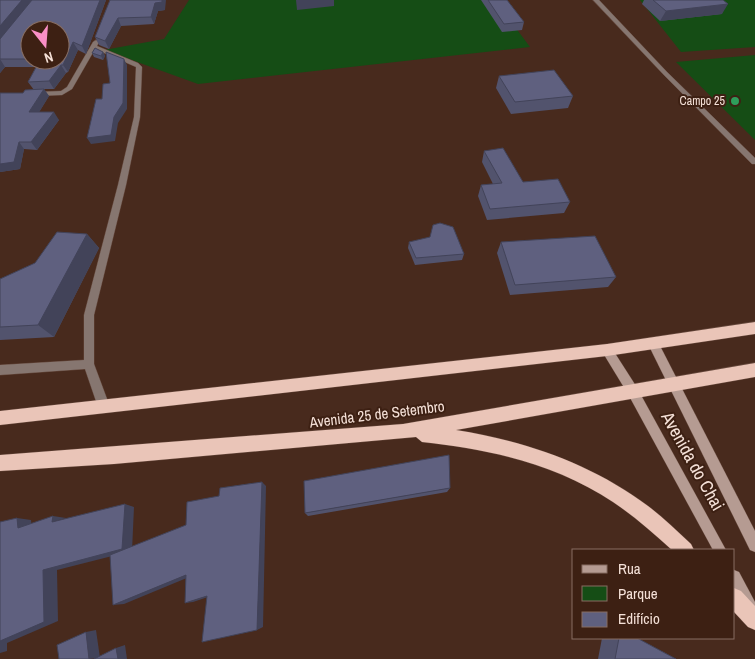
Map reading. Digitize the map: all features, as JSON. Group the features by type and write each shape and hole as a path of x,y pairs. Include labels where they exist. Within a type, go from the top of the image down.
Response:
{"highway":[{"path":"0,418 607,350 755,328"},
{"name":"Avenida 25 de Setembro","path":"0,463 114,456 403,432 632,390 755,370"},
{"path":"403,432 466,437 551,463 597,483 641,511 684,549"},
{"path":"735,599 755,618"}],"main road":[{"name":"Avenida do Chai","path":"653,343 676,384 755,545"},
{"name":"Avenida do Chai","path":"607,350 632,390 719,549"},
{"path":"735,579 755,618"}],"street":[{"path":"596,0 665,73 755,162"},
{"path":"29,94 62,93 70,88 94,47 100,31"},
{"path":"94,47 139,66 140,81 137,117 89,315 90,364 104,407"},
{"path":"0,370 90,364"}],"green space":[{"path":"189,0 495,0 530,47 198,84 104,50 164,39"},
{"path":"640,0 755,0 755,47 681,52"},
{"name":"Campo 25","path":"755,55 755,140 676,62"}],"building":[{"path":"0,0 22,0 0,26"},
{"path":"32,0 100,0 82,46 73,42 70,49 70,20 20,20 20,59 0,59 0,39"},
{"path":"110,0 162,0 162,2 155,3 151,17 118,18 105,41 95,37"},
{"path":"488,0 507,0 524,22 504,24"},
{"path":"653,0 723,0 728,4 666,11"},
{"path":"95,48 103,52 101,56 92,53"},
{"path":"106,52 124,59 123,103 114,117 111,135 87,138 96,99 102,99 103,84 110,83"},
{"path":"35,70 57,70 49,81 28,82"},
{"path":"554,70 573,96 515,102 499,76"},
{"path":"44,89 29,112 54,112 31,142 19,142 14,162 0,164 0,93 23,93 25,90"},
{"path":"503,148 523,182 558,179 570,202 490,209 481,185 502,183 484,151"},
{"path":"440,223 453,227 464,254 416,258 409,242 430,237 433,225"},
{"path":"57,232 87,234 38,325 0,327 0,279 35,263"},
{"path":"595,236 616,277 515,285 501,242"},
{"path":"449,455 450,488 305,513 304,481"},
{"path":"262,482 257,630 202,642 207,596 185,603 186,575 113,605 110,555 186,525 187,502 219,496 220,488"},
{"path":"125,504 122,549 43,570 44,622 0,641 0,522 17,518 18,528 53,516 52,522"},
{"path":"86,632 89,659 59,659 57,645"},
{"path":"619,639 639,639 676,659 615,659"},
{"path":"116,648 118,659 94,659"}],"place":[{"name":"Campo 25","path":"735,101"}]}
